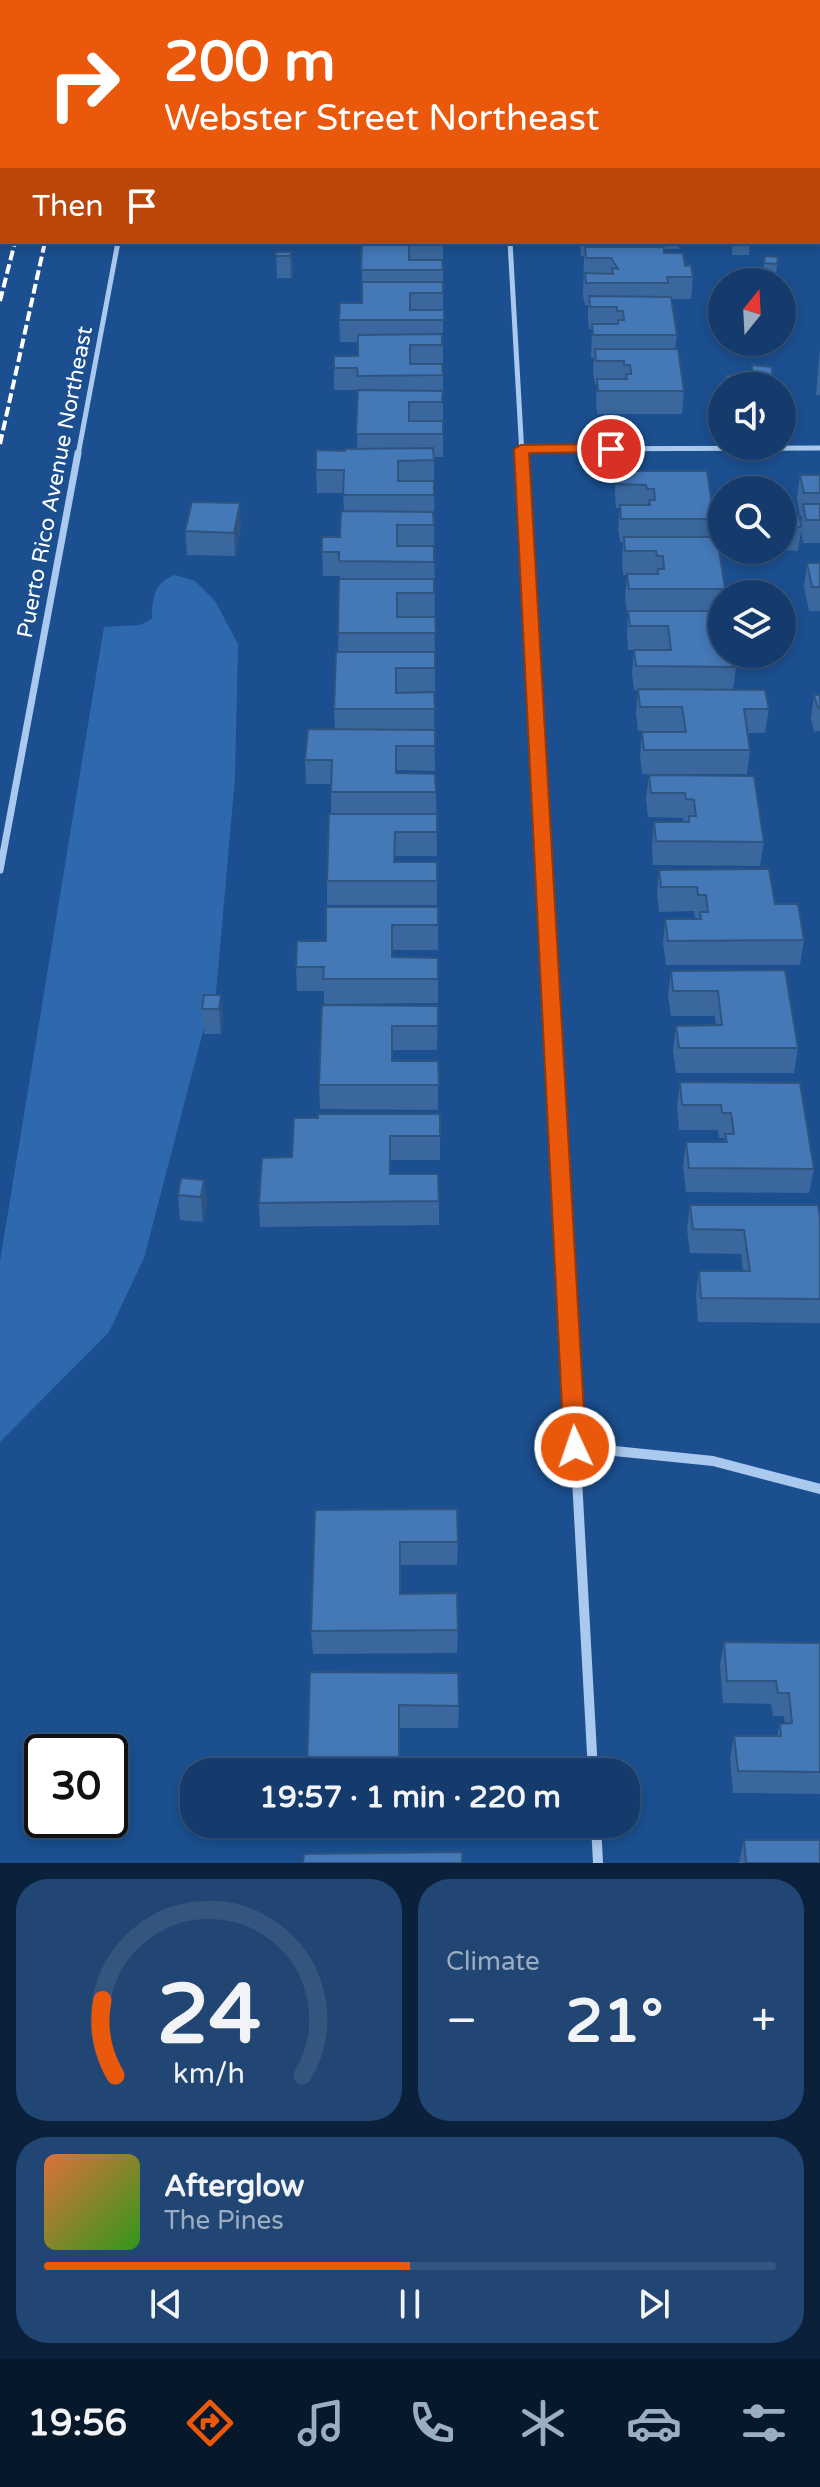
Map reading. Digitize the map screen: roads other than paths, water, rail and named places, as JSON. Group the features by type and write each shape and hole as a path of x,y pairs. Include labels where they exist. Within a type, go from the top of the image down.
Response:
{"street":[{"name":"Puerto Rico Avenue Northeast","path":"0,870 118,244"},
{"path":"510,244 592,1758"},
{"path":"521,449 820,448"},
{"path":"575,1447 713,1461 820,1489"},
{"path":"597,1838 598,1863"}],"railway":[{"path":"0,301 14,244"},
{"path":"0,444 45,244"}]}
